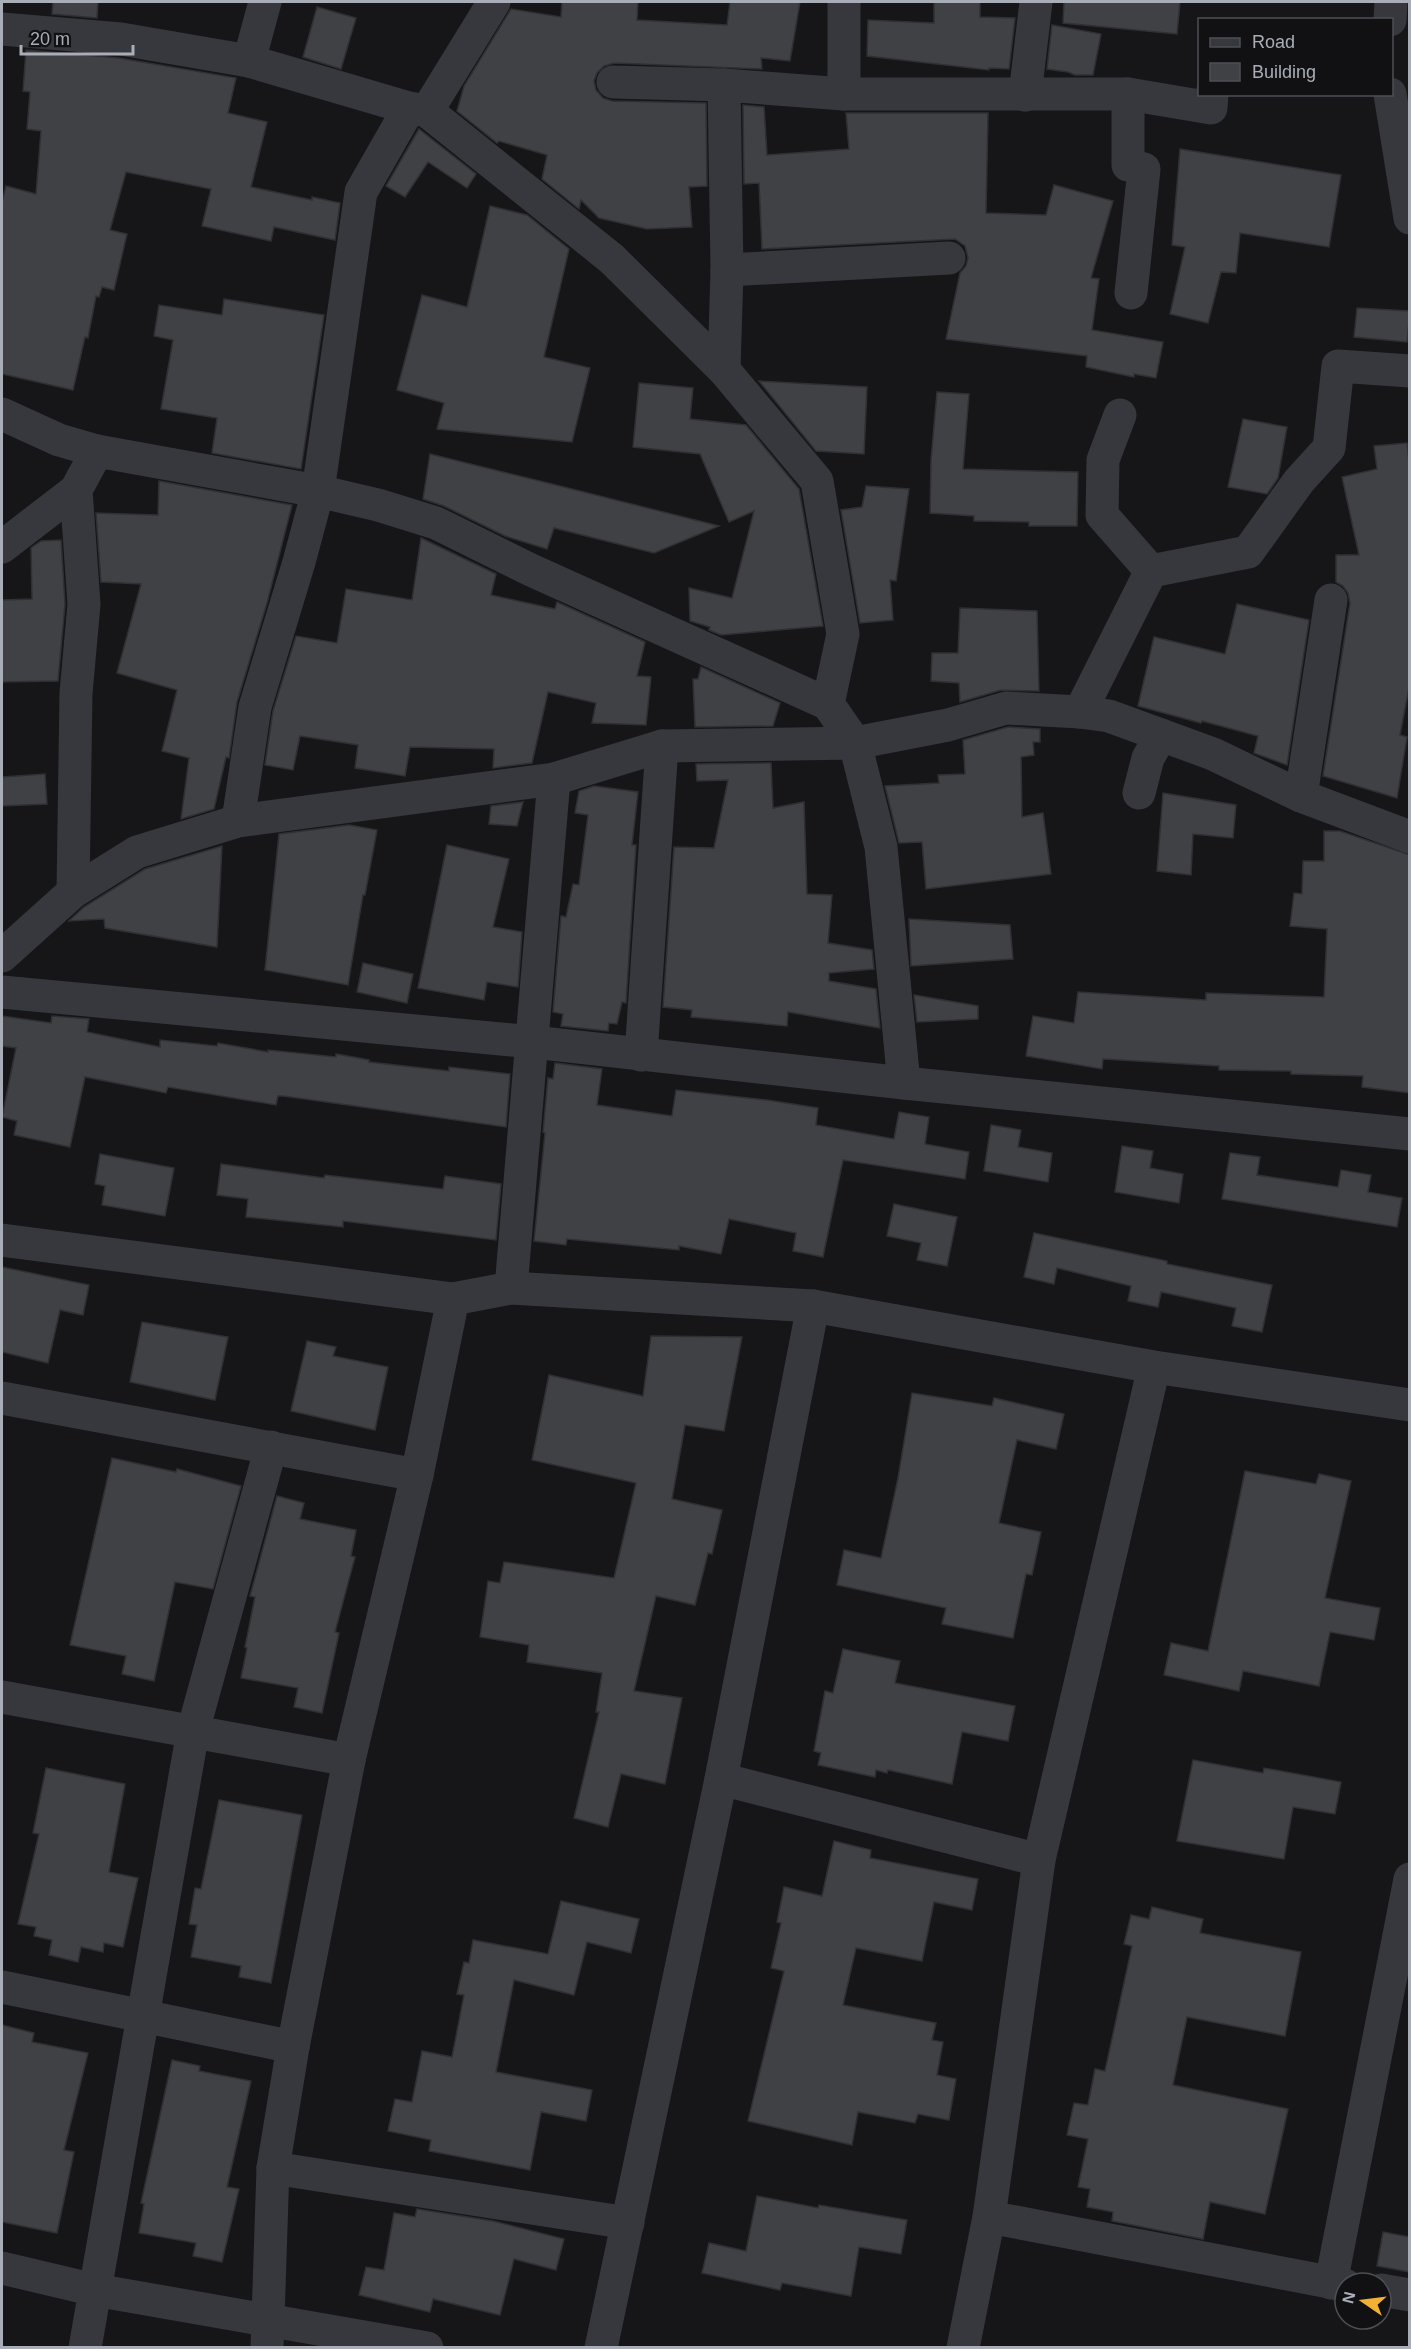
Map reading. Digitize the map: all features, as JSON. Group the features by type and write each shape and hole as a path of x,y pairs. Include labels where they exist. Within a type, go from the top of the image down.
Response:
{"street":[{"path":"249,61 265,2"},
{"path":"238,821 255,707 318,491 361,192 494,2"},
{"path":"844,2 844,94"},
{"path":"1025,94 1036,2"},
{"path":"1390,18 1391,2"},
{"path":"2,29 121,39 249,61 418,109 612,259 724,370 818,481 843,634 828,704"},
{"path":"613,82 724,85 844,94 1128,94 1211,108 1212,96"},
{"path":"724,85 727,270 724,370"},
{"path":"1128,94 1128,165 1144,169 1131,293"},
{"path":"1396,98 1410,218"},
{"path":"727,270 949,258"},
{"path":"1151,571 1248,552 1299,481 1329,448 1338,366 1410,371"},
{"path":"2,414 59,440 97,451 318,491 378,505 436,523 531,570 828,704 855,743 881,847 904,1083"},
{"path":"1120,415 1103,460 1102,515 1151,571"},
{"path":"2,548 76,490 97,451"},
{"path":"73,892 76,693 84,604 76,490"},
{"path":"1080,712 1151,571"},
{"path":"1300,796 1331,600"},
{"path":"2,956 73,892 137,852 238,821 554,779 662,746 855,743 948,725 1006,708 1109,716 1214,754 1300,796 1410,837"},
{"path":"1139,793 1148,758 1161,735"},
{"path":"641,1055 662,746"},
{"path":"511,1287 554,779"},
{"path":"2,992 533,1042 904,1083 1410,1134"},
{"path":"2,1240 453,1299 511,1287 813,1306 1154,1367 1410,1405"},
{"path":"268,2334 273,2168 293,2047 349,1760 417,1476 453,1299"},
{"path":"602,2348 721,1779 813,1306"},
{"path":"963,2348 989,2217 1039,1860 1154,1367"},
{"path":"2,1398 417,1476"},
{"path":"85,2348 193,1731 270,1447"},
{"path":"2,1698 349,1760"},
{"path":"721,1779 1039,1860"},
{"path":"1340,2271 1410,1879"},
{"path":"2,1988 293,2047"},
{"path":"273,2168 628,2223"},
{"path":"989,2217 1333,2283"},
{"path":"2,2268 268,2334 427,2348"},
{"path":"1393,2292 1410,2295"}],"building":[{"path":"53,2 98,2 97,18 52,14"},
{"path":"562,2 638,2 637,20 727,25 730,2 800,2 790,61 761,58 762,69 614,63 604,66 597,73 594,81 596,90 603,98 612,101 706,103 707,186 689,187 692,227 647,229 599,218 581,200 579,209 542,179 547,155 499,141 497,143 457,111 464,86 511,9 561,17"},
{"path":"934,2 980,2 980,17 1015,18 1009,69 989,68 989,70 867,56 868,20 934,23"},
{"path":"1064,2 1180,2 1177,34 1063,23"},
{"path":"317,7 356,18 341,69 303,57"},
{"path":"1052,25 1101,34 1093,75 1075,75 1047,69"},
{"path":"26,50 119,58 236,78 228,113 267,122 251,187 312,200 312,197 340,203 335,240 274,227 271,241 202,226 211,189 126,172 110,230 127,234 114,290 102,287 99,297 96,296 88,338 85,337 73,390 2,374 2,202 6,186 36,194 41,131 27,129 30,92 23,91"},
{"path":"743,105 764,107 767,155 849,149 846,113 988,113 986,213 1046,215 1054,185 1113,201 1091,278 1099,279 1092,330 1163,342 1156,378 1134,374 1134,377 1086,367 1087,356 946,339 960,273 966,266 968,258 965,246 955,239 762,249 759,183 744,184"},
{"path":"419,129 476,174 467,188 428,162 405,197 386,186"},
{"path":"1180,149 1341,175 1329,247 1240,233 1236,273 1221,272 1208,323 1170,314 1185,247 1172,245"},
{"path":"490,206 527,215 569,249 544,357 590,368 572,442 437,429 444,403 397,390 422,295 467,307"},
{"path":"224,299 324,315 301,469 212,453 217,418 161,409 173,340 154,336 159,305 222,315"},
{"path":"1357,308 1410,311 1407,342 1354,337"},
{"path":"759,381 867,387 864,454 816,451"},
{"path":"639,383 693,388 690,419 746,425 799,489 823,626 721,635 709,630 710,627 690,621 689,588 732,598 754,511 729,522 700,454 633,447"},
{"path":"937,392 969,394 963,469 1078,472 1077,526 1029,526 1029,522 974,521 974,516 930,513 931,460"},
{"path":"1243,419 1287,427 1278,478 1267,494 1228,487"},
{"path":"1407,443 1410,471 1410,682 1400,735 1407,737 1397,798 1323,776 1350,603 1348,593 1336,582 1336,555 1359,555 1342,477 1377,469 1374,446"},
{"path":"430,454 719,526 654,553 554,528 547,549 505,536 444,506 423,499"},
{"path":"159,481 292,505 267,603 237,702 229,758 226,757 214,809 181,819 189,758 162,751 177,690 117,673 141,584 101,582 96,513 158,515"},
{"path":"866,486 909,489 896,581 890,580 893,620 860,623 841,510 862,507"},
{"path":"421,538 496,574 491,595 555,609 557,602 645,642 637,676 651,677 646,725 592,723 596,703 548,692 532,763 493,768 494,749 410,747 405,776 355,768 358,745 300,736 293,770 265,765 273,711 296,636 337,643 346,589 412,600"},
{"path":"61,540 65,604 58,681 2,682 2,600 32,599 31,548 41,541"},
{"path":"1237,604 1309,620 1287,765 1254,753 1258,736 1138,706 1154,637 1225,654"},
{"path":"960,608 1037,611 1039,691 1001,690 960,702 959,683 931,681 932,653 958,653"},
{"path":"701,667 780,703 773,726 695,727 693,679 698,679"},
{"path":"1008,727 1040,729 1040,742 1033,742 1034,755 1021,757 1022,817 1043,813 1051,874 926,889 922,842 899,843 885,786 939,783 938,775 965,774 963,740"},
{"path":"771,763 773,808 804,802 807,894 832,895 828,943 872,950 874,969 829,973 829,981 876,989 880,1028 788,1012 787,1026 691,1017 692,1010 663,1007 674,847 714,848 728,780 697,781 696,764"},
{"path":"45,774 47,804 2,806 2,777"},
{"path":"594,786 638,792 632,845 636,845 626,1003 622,1002 617,1024 609,1023 608,1031 561,1026 563,1014 553,1012 561,916 566,917 573,884 579,885 588,815 575,813 579,791"},
{"path":"1163,793 1236,805 1233,838 1193,834 1191,875 1157,871"},
{"path":"523,802 517,826 489,824 491,806"},
{"path":"349,825 377,830 365,895 363,895 348,985 265,970 279,834"},
{"path":"1324,831 1340,831 1410,855 1410,1093 1362,1087 1363,1076 1291,1074 1291,1071 1219,1070 1219,1066 1103,1059 1102,1069 1026,1056 1033,1016 1074,1023 1078,992 1206,1000 1206,993 1324,997 1327,929 1290,926 1294,893 1302,894 1303,861 1324,861"},
{"path":"447,845 509,859 493,927 522,932 518,987 487,982 484,1000 418,988"},
{"path":"222,846 217,947 105,928 104,919 69,921 84,907 145,869"},
{"path":"909,919 1010,925 1013,959 911,966"},
{"path":"363,963 413,974 407,1003 357,992"},
{"path":"914,995 978,1006 978,1019 917,1022"},
{"path":"2,1016 51,1023 52,1016 89,1019 87,1032 160,1047 160,1040 217,1046 218,1043 268,1052 268,1050 336,1057 336,1054 369,1060 369,1062 449,1071 449,1067 510,1074 506,1127 283,1096 278,1096 276,1105 168,1087 166,1093 85,1077 70,1147 14,1135 17,1121 2,1117 16,1048 2,1046"},
{"path":"555,1063 602,1069 597,1105 672,1116 676,1090 818,1108 816,1125 894,1139 899,1112 929,1117 925,1144 969,1152 965,1179 843,1160 823,1257 793,1251 796,1233 729,1219 721,1254 679,1246 679,1250 567,1239 566,1245 534,1241 548,1078 553,1079"},
{"path":"991,1125 1021,1130 1018,1147 1052,1153 1048,1182 984,1171"},
{"path":"1122,1146 1153,1151 1150,1168 1183,1174 1179,1203 1115,1192"},
{"path":"1230,1153 1260,1157 1257,1175 1338,1187 1341,1170 1371,1175 1368,1192 1402,1198 1397,1227 1222,1199"},
{"path":"100,1154 174,1168 165,1216 102,1205 105,1186 95,1184"},
{"path":"221,1164 324,1178 325,1175 443,1189 445,1176 501,1184 496,1240 343,1221 343,1227 246,1217 248,1199 217,1195"},
{"path":"894,1204 957,1217 947,1266 917,1260 921,1243 887,1236"},
{"path":"1034,1233 1167,1261 1167,1264 1272,1285 1262,1332 1232,1326 1236,1308 1161,1292 1158,1307 1128,1301 1131,1286 1057,1268 1054,1284 1024,1277"},
{"path":"2,1267 89,1285 83,1315 60,1310 48,1363 2,1352"},
{"path":"142,1322 228,1337 215,1400 130,1382"},
{"path":"651,1336 742,1337 724,1431 685,1425 672,1499 722,1510 712,1554 708,1553 695,1605 656,1596 634,1691 682,1698 665,1784 621,1774 608,1827 574,1818 599,1712 596,1712 602,1673 527,1662 529,1645 480,1637 488,1581 500,1583 504,1562 614,1578 636,1483 532,1460 549,1375 643,1396"},
{"path":"307,1341 336,1347 333,1356 388,1367 375,1430 291,1411"},
{"path":"912,1393 992,1406 994,1398 1064,1414 1056,1449 1017,1440 999,1523 1041,1532 1032,1575 1026,1574 1013,1638 942,1624 946,1608 837,1585 844,1550 881,1558 898,1478"},
{"path":"112,1458 176,1472 177,1469 241,1486 213,1589 175,1582 154,1681 122,1674 126,1656 70,1645"},
{"path":"1245,1471 1316,1484 1319,1474 1351,1481 1325,1598 1380,1608 1374,1640 1330,1632 1319,1686 1243,1671 1239,1691 1164,1675 1171,1643 1208,1651"},
{"path":"277,1496 304,1503 300,1519 356,1530 351,1556 355,1557 335,1632 339,1633 322,1713 294,1707 298,1688 241,1678 255,1597 250,1596"},
{"path":"843,1649 900,1661 895,1683 1015,1706 1008,1741 962,1732 952,1784 888,1770 887,1773 876,1770 875,1777 818,1765 821,1753 814,1751 825,1691 833,1693"},
{"path":"1193,1760 1263,1773 1264,1768 1341,1782 1335,1814 1293,1807 1284,1859 1177,1841"},
{"path":"46,1768 125,1784 109,1872 138,1878 123,1947 104,1943 103,1952 81,1947 78,1962 49,1955 52,1940 34,1936 36,1927 18,1924 39,1834 33,1833"},
{"path":"219,1800 302,1815 271,1983 239,1977 241,1966 191,1957 197,1925 189,1924 195,1888 201,1889"},
{"path":"834,1841 871,1850 870,1858 978,1879 972,1910 934,1902 922,1961 856,1948 843,2005 936,2023 932,2040 943,2042 937,2075 956,2079 949,2120 918,2114 915,2123 858,2112 852,2145 748,2121 784,1971 771,1968 781,1923 777,1922 784,1887 822,1896"},
{"path":"561,1901 639,1919 631,1953 587,1942 574,1995 514,1980 496,2072 592,2090 586,2121 541,2112 530,2170 429,2151 431,2140 388,2131 395,2099 412,2102 422,2051 452,2057 464,1995 457,1994 464,1962 469,1963 473,1940 548,1954"},
{"path":"1152,1907 1203,1919 1200,1933 1301,1952 1285,2036 1187,2017 1173,2085 1288,2109 1265,2214 1210,2202 1203,2239 1112,2221 1113,2212 1087,2207 1090,2189 1078,2187 1088,2139 1067,2135 1074,2103 1088,2105 1095,2069 1105,2071 1132,1946 1124,1944 1131,1915 1149,1919"},
{"path":"2,2025 34,2033 32,2042 88,2053 64,2150 74,2152 57,2233 2,2222"},
{"path":"172,2060 200,2066 199,2071 251,2081 227,2187 239,2189 222,2262 193,2256 196,2243 139,2233 144,2204 141,2203"},
{"path":"757,2196 818,2208 819,2205 907,2220 901,2254 859,2247 851,2296 782,2283 780,2290 702,2273 709,2243 746,2251"},
{"path":"417,2209 493,2221 564,2239 556,2270 514,2259 500,2315 433,2299 430,2312 359,2295 366,2267 384,2270 394,2213 415,2217"},
{"path":"1383,2232 1410,2237 1410,2272 1377,2266"}]}
